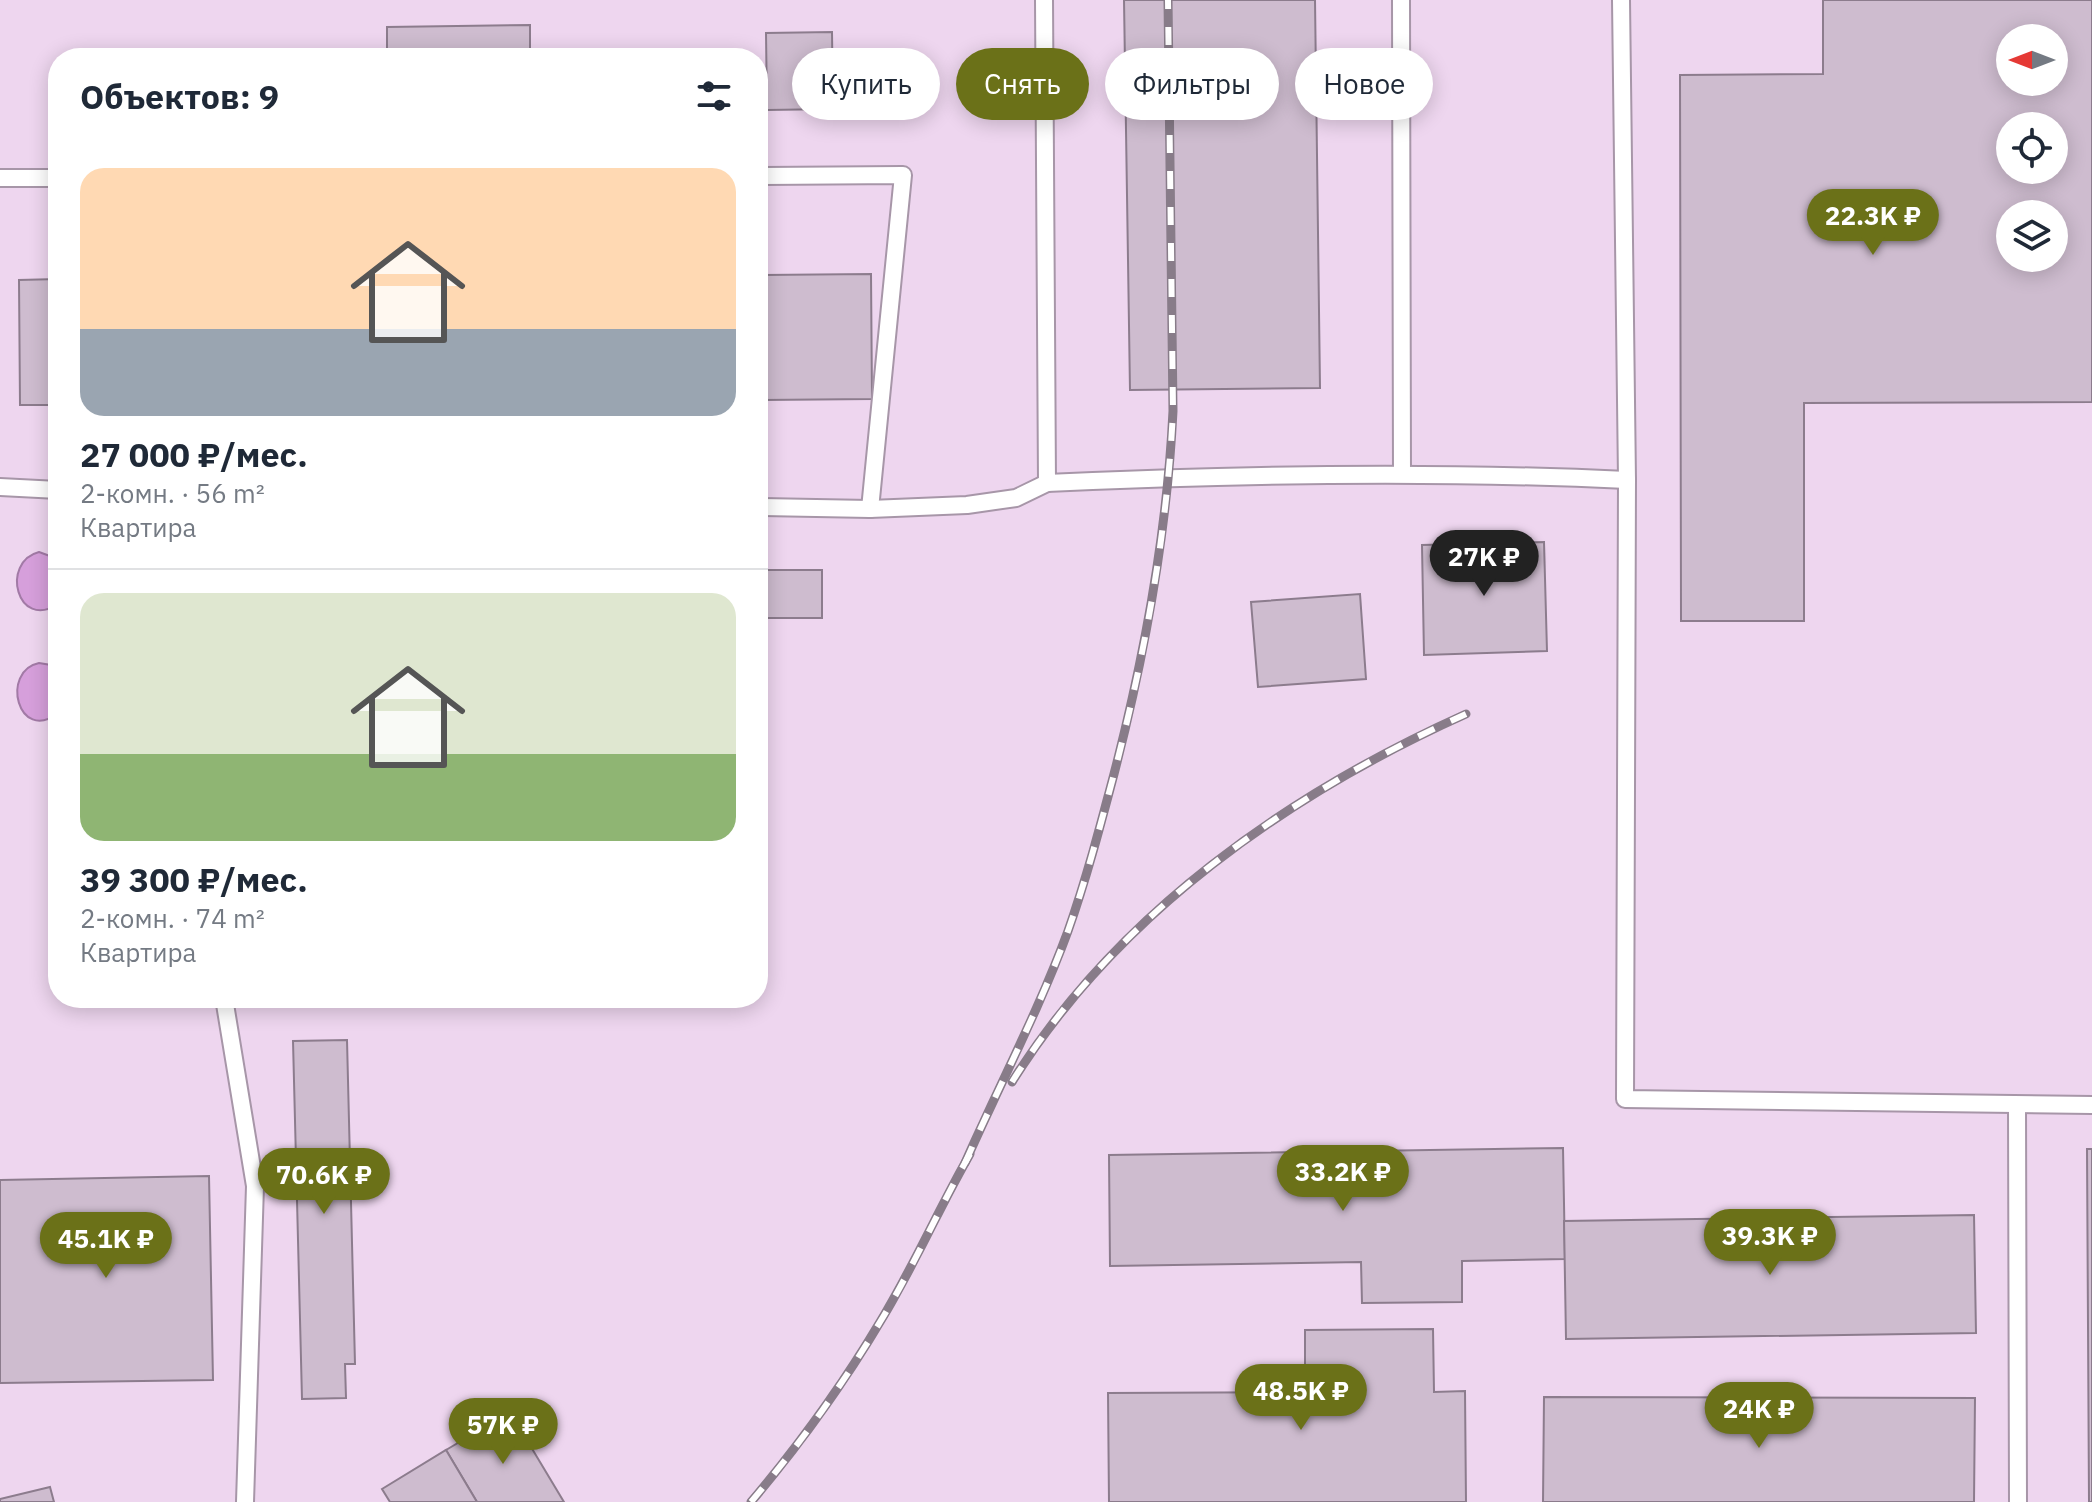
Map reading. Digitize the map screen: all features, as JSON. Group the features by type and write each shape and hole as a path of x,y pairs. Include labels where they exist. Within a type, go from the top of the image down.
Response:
{"lane":[{"path":"1044,0 1047,483"},
{"path":"1401,0 1402,473"},
{"path":"1621,0 1627,480 1625,1099 2092,1105"},
{"path":"768,176 903,175 870,509"},
{"path":"0,178 48,178"},
{"path":"768,507 870,509 967,505 1016,498 1047,483 1170,477 1402,473 1627,480"},
{"path":"0,487 48,489"},
{"path":"226,1008 255,1186 245,1502"},
{"path":"2017,1106 2018,1502"}],"shaded area":[{"path":"0,0 2092,0 2092,1502 0,1502"},
{"path":"39,552 48,555 48,608 44,610 32,609 18,592 20,568 27,558"},
{"path":"39,663 48,664 48,718 44,720 33,719 24,713 19,703 17,691 27,669"}],"building":[{"path":"1124,0 1315,0 1316,48 1295,48 1295,120 1317,120 1320,388 1130,390 1126,120 1279,120 1279,48 1125,48"},
{"path":"1823,0 2092,0 2092,402 1804,403 1804,621 1681,621 1680,75 1823,74"},
{"path":"530,25 530,48 387,48 387,27"},
{"path":"832,32 832,48 792,48 792,110 768,110 766,33"},
{"path":"871,274 872,399 768,400 768,275"},
{"path":"48,279 48,405 20,405 19,280"},
{"path":"1544,542 1547,651 1424,655 1422,545"},
{"path":"768,570 822,570 822,618 768,618"},
{"path":"1360,594 1366,679 1258,687 1251,602"},
{"path":"347,1040 355,1364 345,1364 346,1398 302,1399 293,1041"},
{"path":"1563,1148 1565,1259 1462,1261 1462,1302 1362,1303 1361,1262 1110,1266 1109,1155"},
{"path":"2087,1149 2092,1149 2092,1502 2089,1502"},
{"path":"209,1176 213,1380 0,1383 0,1180"},
{"path":"1974,1215 1976,1333 1566,1339 1564,1221"},
{"path":"1433,1329 1434,1392 1465,1391 1466,1502 1109,1502 1108,1393 1305,1392 1305,1330"},
{"path":"1544,1397 1975,1398 1974,1502 1543,1502"},
{"path":"510,1412 564,1502 477,1502 446,1450"},
{"path":"446,1450 477,1502 390,1502 382,1489"},
{"path":"50,1487 54,1502 0,1502 0,1499"}],"railway":[{"path":"965,1163 1044,990 1075,912 1125,729 1153,594 1166,503 1173,411 1168,0"},
{"path":"1012,1082 1054,1021 1102,965 1155,913 1212,865 1272,821 1335,782 1466,714"},
{"path":"751,1502 819,1415 866,1346 970,1154"}]}
